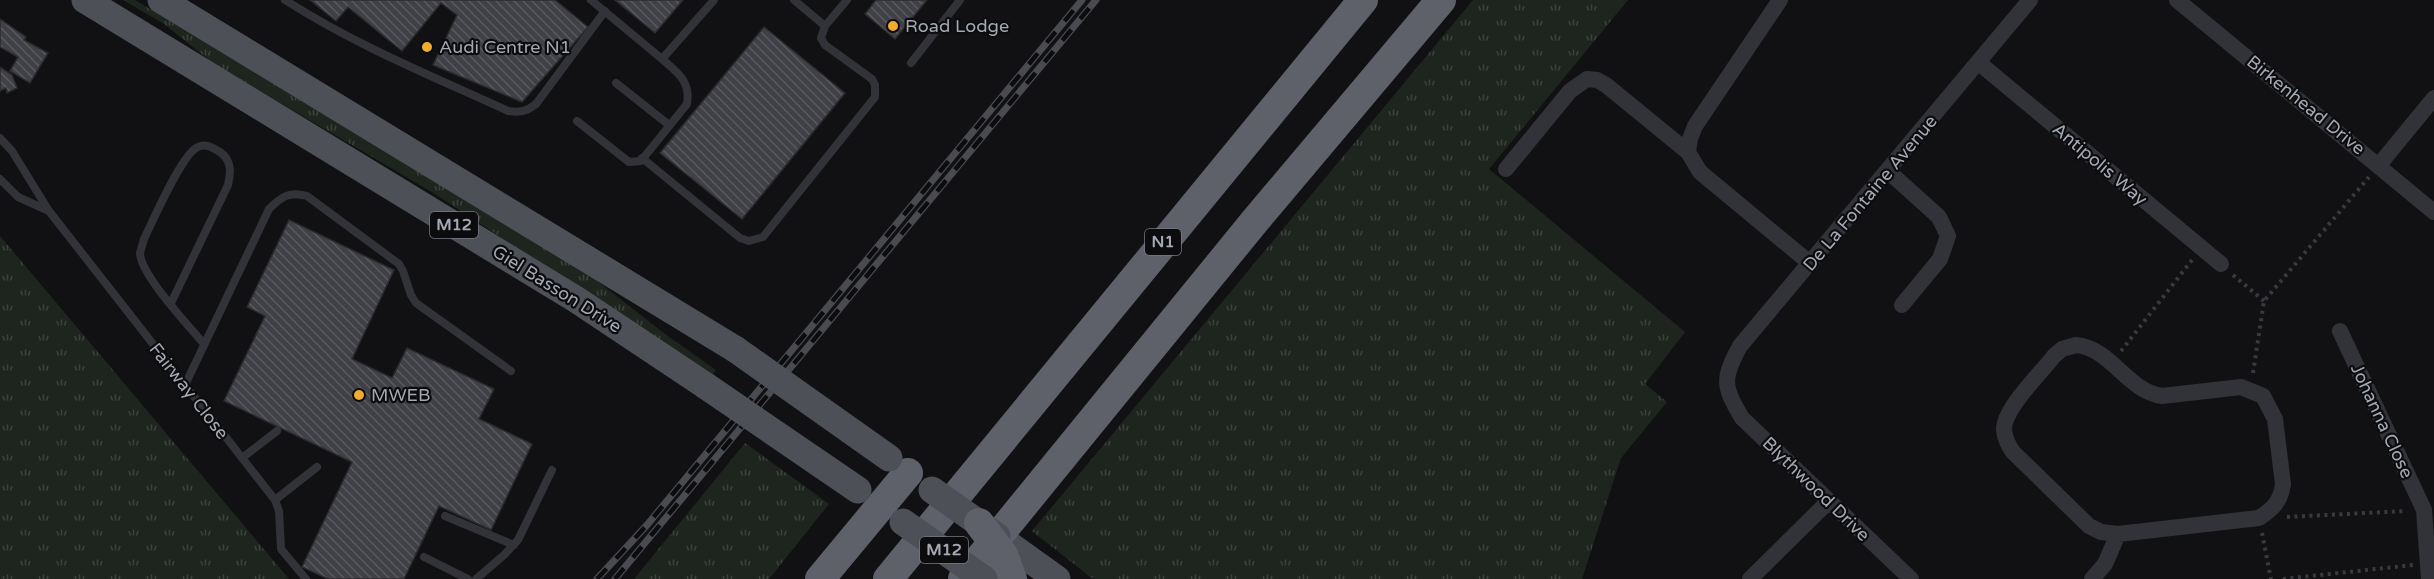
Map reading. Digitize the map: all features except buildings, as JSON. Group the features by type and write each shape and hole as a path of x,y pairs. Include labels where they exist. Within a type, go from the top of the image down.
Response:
{"highway":[{"name":"N1","path":"888,579 1363,0"},
{"path":"963,579 1254,222 1441,0"},
{"path":"820,579 880,506 898,466"},
{"path":"979,523 1009,560"}],"main road":[{"name":"Giel Basson Drive","path":"86,0 577,300 706,386 984,579"},
{"name":"M12","path":"162,0 735,349 979,523"},
{"path":"1009,560 1057,579"}],"street":[{"path":"1688,152 1695,126 1780,0"},
{"name":"De La Fontaine Avenue","path":"1728,393 1727,369 1740,346 2030,0"},
{"name":"Birkenhead Drive","path":"2177,0 2434,212"},
{"name":"Antipolis Way","path":"1979,63 2221,264"},
{"path":"1506,169 1570,91 1587,79 1597,81 1606,85 1688,152 1700,172 1811,264"},
{"path":"2379,165 2434,98"},
{"path":"1888,171 1939,217 1948,236 1940,259 1902,305"},
{"name":"Johanna Close","path":"2340,331 2429,509 2428,571"},
{"path":"2076,345 2087,346 2112,363 2140,389 2151,394 2162,396 2241,387 2251,389 2263,396 2275,419 2283,484 2282,494 2274,508 2259,518 2118,534 2101,532 2081,520 2013,452 2007,443 2004,429 2007,415 2054,356 2062,350 2076,345"},
{"name":"Blythwood Drive","path":"1728,393 1742,418 1911,579"},
{"path":"1750,579 1829,501"},
{"path":"2092,579 2105,564 2118,534"}],"lane":[{"path":"285,0 353,40 508,111 516,112 523,112 536,104 605,12"},
{"path":"577,121 629,162 641,161 687,104 689,93 683,77 593,0"},
{"path":"662,58 714,0"},
{"path":"794,0 825,26"},
{"path":"642,158 740,238 749,241 763,237 875,97 875,85 872,79 825,45 821,38 825,26 847,0"},
{"path":"911,63 960,0"},
{"path":"616,82 669,125"},
{"name":"Fairway Close","path":"0,138 12,151 49,212 275,500 279,511 281,549 306,579"},
{"path":"171,303 228,185 231,174 226,156 204,145 196,147 182,163 144,239 140,252 145,271 204,344"},
{"name":"Fairway Close","path":"0,179 18,197 49,212"},
{"path":"185,385 269,209 287,194 297,193 307,196 389,256 403,272 416,303 511,371"},
{"path":"242,458 277,431"},
{"path":"275,500 317,467"},
{"path":"476,579 514,545 552,470"},
{"path":"445,516 514,545"},
{"path":"424,557 468,579"}],"path":[{"path":"2251,389 2264,301 2379,165"},
{"path":"2112,363 2202,248"},
{"path":"2221,264 2264,301"},
{"path":"2271,579 2259,518 2429,509"},
{"path":"2283,579 2428,571"}],"green space":[{"path":"123,0 135,0 592,277 665,334 716,370 712,375 430,191 213,63 164,24"},
{"path":"1473,0 1628,0 1489,169 1685,332 1645,384 1667,402 1621,458 1582,579 1093,579 1032,531"},
{"path":"0,236 289,579 0,579"},
{"path":"745,443 829,504 769,579 634,579"}],"railway":[{"path":"597,579 647,525 1082,0"},
{"path":"615,579 1096,0"}],"place":[{"name":"Road Lodge","path":"893,26"},
{"name":"Audi Centre N1","path":"427,47"},
{"name":"MWEB","path":"359,395"}]}
